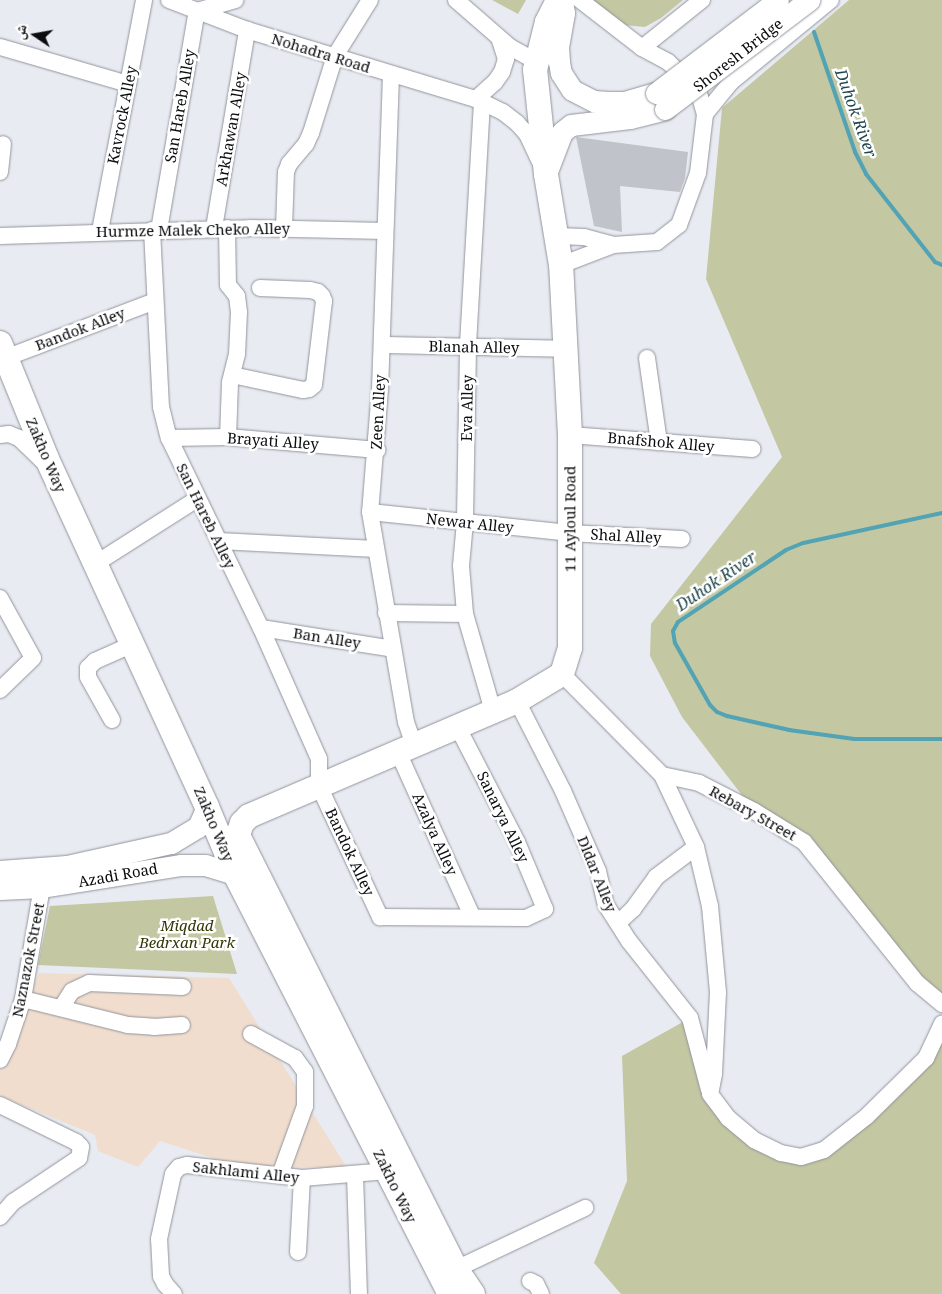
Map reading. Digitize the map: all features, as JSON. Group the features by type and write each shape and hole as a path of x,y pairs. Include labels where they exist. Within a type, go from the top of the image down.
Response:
{"highway":[{"name":"11 Ayloul Road","path":"560,0 548,22 536,61 537,104 561,265 570,435 570,648 562,674"},
{"name":"Zakho Way","path":"2,354 94,564 207,807 235,874 450,1294"},
{"path":"178,746 189,752 199,764 222,808 242,811 284,801 517,701 562,674"},
{"name":"Zakho Way","path":"284,801 245,819 240,827 239,837 456,1269 473,1294"}],"main road":[{"path":"560,0 564,13 559,62 561,73 572,90 594,100 608,102 660,101"},
{"name":"Shoresh Bridge","path":"660,101 778,0"},
{"name":"Shoresh Bridge","path":"660,101 809,0"},
{"path":"546,174 562,132 571,125 630,118 660,101"},
{"name":"Azadi Road","path":"0,871 67,866 171,843 198,827 207,807"},
{"path":"171,843 180,849 183,859 181,865"},
{"name":"Azadi Road","path":"0,889 42,887 181,865 205,865 235,874"}],"street":[{"name":"Kavrock Alley","path":"100,231 144,0"},
{"name":"Nohadra Road","path":"169,0 247,30 479,100 503,112 527,134 546,174"},
{"path":"197,11 235,0"},
{"path":"284,228 286,172 289,164 306,144 312,133 335,56 370,0"},
{"path":"456,0 510,47 536,61"},
{"path":"561,265 613,245 657,242 679,225 698,173 705,114 698,90 668,62 642,48 580,0"},
{"path":"642,48 702,0"},
{"path":"705,114 731,82 831,0"},
{"name":"San Hareb Alley","path":"197,11 156,230 155,301 161,406 169,438 261,628 318,759 319,786"},
{"name":"Arkhawan Alley","path":"228,436 230,383 237,354 238,312 237,296 228,285 220,228 247,30"},
{"path":"479,100 496,82 502,72 506,59 499,38"},
{"path":"0,47 128,84"},
{"name":"Zeen Alley","path":"391,75 377,450 370,512 406,722 406,748"},
{"name":"Eva Alley","path":"479,100 468,348 465,522 461,566 465,614 493,711"},
{"path":"0,172 3,144"},
{"name":"Hurmze Malek Cheko Alley","path":"0,236 220,228 385,231"},
{"path":"557,236 584,237 613,245"},
{"path":"232,375 303,390 309,389 314,385 324,301 322,296 318,292 310,290 260,288"},
{"name":"Bandok Alley","path":"2,354 155,301"},
{"name":"Blanah Alley","path":"382,345 566,349"},
{"path":"647,358 658,442"},
{"path":"0,435 9,434 19,438 51,468"},
{"name":"Bnafshok Alley","path":"570,435 752,449"},
{"name":"Brayati Alley","path":"169,438 228,436 377,450"},
{"path":"94,564 197,499"},
{"name":"Newar Alley","path":"370,512 569,533"},
{"name":"Shal Alley","path":"569,533 682,539"},
{"path":"218,541 376,549"},
{"path":"0,598 33,658 0,690"},
{"path":"386,613 465,614"},
{"name":"Ban Alley","path":"261,628 393,649"},
{"path":"112,720 88,677 88,668 95,660 131,645"},
{"path":"562,674 662,776 696,847 710,906 718,992 714,1074 710,1094 728,1118 754,1140 781,1153 801,1157 824,1150 867,1116 926,1058 942,1023"},
{"name":"Dldar Alley","path":"517,701 563,791 598,871 606,905 629,940 690,1018 710,1094"},
{"name":"Sanarya Alley","path":"457,726 517,842 545,909 526,918 472,916"},
{"name":"Azalya Alley","path":"406,748 472,916"},
{"name":"Rebary Street","path":"662,776 699,783 754,811 804,842 917,983 942,1004"},
{"name":"Bandok Alley","path":"319,786 380,917 472,916"},
{"path":"618,923 633,908 656,876 696,847"},
{"name":"Naznazok Street","path":"0,1060 8,1044 23,999 42,887"},
{"path":"61,1008 72,991 89,983 183,988"},
{"path":"23,999 128,1025 154,1027 182,1025"},
{"path":"251,1034 296,1058 305,1072 305,1106 280,1176"},
{"path":"0,1105 76,1142 81,1147 79,1158 14,1202 0,1217"},
{"name":"Sakhlami Alley","path":"174,1294 161,1276 159,1239 173,1174 179,1167 187,1165 302,1178 388,1171"},
{"path":"355,1174 359,1294"},
{"path":"298,1252 302,1178"},
{"path":"456,1269 585,1208"},
{"path":"530,1280 536,1284 540,1294"}],"shaded area":[{"path":"39,973 229,978 347,1168 234,1165 160,1141 138,1167 98,1151 95,1135 0,1096 0,1070"}],"green space":[{"path":"492,0 526,0 518,14"},
{"path":"591,0 683,0 661,18 645,27 624,25"},
{"path":"849,0 942,0 942,1004 804,842 754,811 682,717 650,656 651,624 782,457 706,279 722,108"},
{"name":"Miqdad Bedrxan Park","path":"213,896 237,974 38,965 50,906"},
{"path":"690,1018 710,1094 781,1153 824,1150 926,1058 942,1023 942,1294 621,1294 594,1263 627,1181 622,1056"}],"building":[{"path":"576,137 688,152 685,178 680,192 620,186 622,232 594,226"}],"waterway":[{"name":"Duhok River","path":"814,32 855,152 866,174 935,262 942,265"},
{"name":"Duhok River","path":"942,513 803,543 786,550 678,622 673,631 675,643 710,705 717,712 789,730 854,739 942,739"}]}
